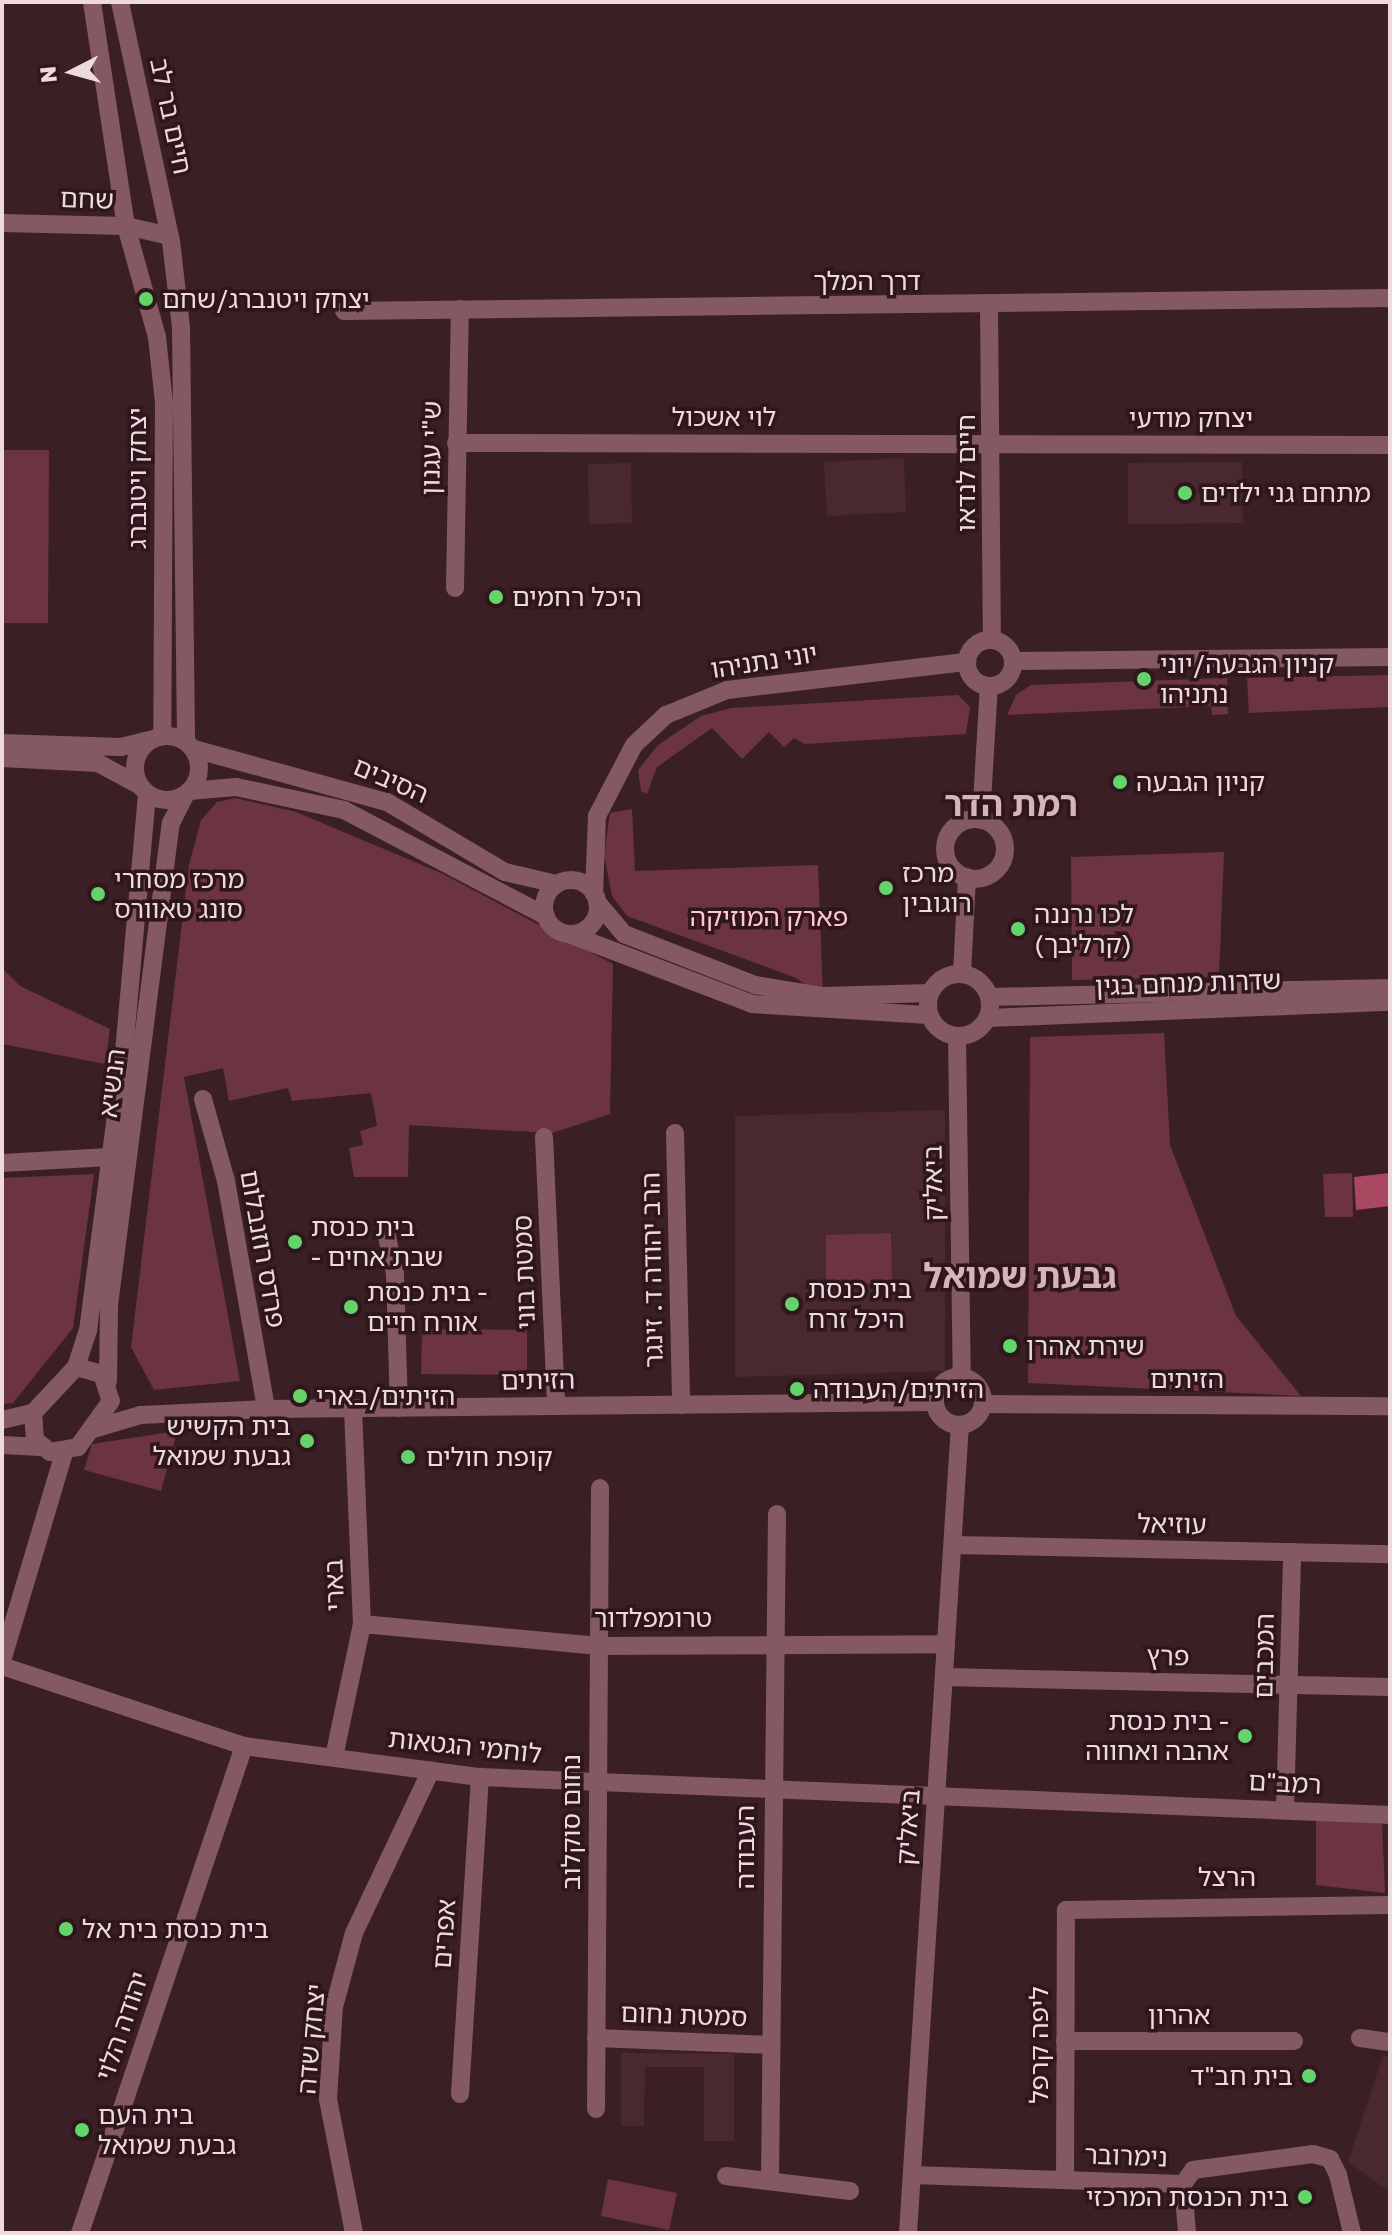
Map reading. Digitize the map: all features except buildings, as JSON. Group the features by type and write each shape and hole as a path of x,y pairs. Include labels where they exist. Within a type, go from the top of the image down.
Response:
{"street":[{"path":"92,2 126,226"},
{"name":"חיים בר לב","path":"120,2 170,239 181,327 190,745"},
{"name":"שחם","path":"2,223 126,226 170,239"},
{"name":"יצחק ויטנברג","path":"126,226 157,337 164,403 157,737"},
{"name":"דרך המלך","path":"344,311 989,306 1390,298"},
{"name":"חיים לנדאו","path":"989,306 992,640"},
{"name":"ש\"י עגנון","path":"455,588 460,309"},
{"name":"לוי אשכול","path":"456,443 992,443"},
{"name":"יצחק מודעי","path":"992,443 1390,445"},
{"path":"1013,661 1004,682 989,686 971,677 967,662 977,644 992,640 1013,661 1390,657"},
{"name":"יוני נתניהו","path":"562,882 593,833 634,745 683,705 727,690 967,662"},
{"path":"981,819 989,686"},
{"path":"143,790 134,765 157,737"},
{"path":"2,743 121,747 157,737 190,745 198,776 187,793 166,800 98,763 2,758"},
{"name":"הסיבים","path":"190,745 238,767 351,789 505,872 562,882"},
{"name":"הסיבים","path":"187,793 236,787 344,810 546,916"},
{"name":"הנשיא","path":"76,1367 88,1331 149,832 143,790"},
{"name":"הנשיא","path":"108,1381 109,1305 171,823 187,793"},
{"path":"981,819 1002,834 1005,853 987,876 967,877 952,867 947,840 957,825 981,819"},
{"name":"יוני נתניהו","path":"593,833 596,898"},
{"path":"962,973 967,877"},
{"path":"929,1015 930,993 943,978 962,973 979,981 989,997 988,1018 957,1036 929,1015 752,1004 569,934 546,916 544,902 562,882 596,898 624,934 755,985 823,996 930,993"},
{"path":"569,934 591,925 596,898"},
{"name":"שדרות מנחם בגין","path":"989,997 1390,988"},
{"name":"שדרות מנחם בגין","path":"988,1018 1390,1002"},
{"name":"ביאליק","path":"957,1036 962,1377"},
{"name":"פרדס רוזנבלום","path":"203,1099 226,1181 266,1409"},
{"name":"הרב יהודה ד. זינגר","path":"675,1133 681,1405"},
{"name":"סמטת בוני","path":"544,1137 556,1406"},
{"path":"2,1163 110,1157"},
{"path":"386,1232 395,1274 399,1408"},
{"path":"2,1420 33,1413 76,1367 94,1369 108,1381 111,1401 93,1429 64,1453 2,1663"},
{"path":"962,1377 981,1389 983,1404 960,1425 940,1416 935,1402 940,1386 962,1377"},
{"name":"הזיתים","path":"111,1401 141,1415"},
{"name":"הזיתים","path":"93,1429 141,1415 266,1409 935,1402"},
{"name":"הזיתים","path":"983,1404 1390,1406"},
{"name":"בארי","path":"334,1757 362,1624 353,1408"},
{"path":"33,1413 31,1431 41,1447"},
{"name":"ביאליק","path":"908,2233 960,1425"},
{"path":"2,1445 41,1447 64,1453"},
{"name":"נחום סוקלוב","path":"596,2109 600,1488"},
{"name":"העבודה","path":"770,2181 771,1790 777,1514"},
{"name":"עוזיאל","path":"953,1545 1390,1554"},
{"name":"המכבים","path":"1285,1810 1292,1552"},
{"name":"טרומפלדור","path":"362,1624 599,1646 773,1642 946,1644"},
{"name":"לוחמי הגטאות","path":"2,1663 244,1746 480,1777 771,1790 937,1792"},
{"name":"פרץ","path":"944,1677 1390,1687"},
{"name":"יהודה הלוי","path":"80,2233 244,1746"},
{"name":"יצחק שדה","path":"354,2233 328,2099 334,2007 354,1933 431,1770"},
{"name":"אפרים","path":"460,2094 480,1777"},
{"name":"רמב\"ם","path":"937,1792 1390,1815"},
{"name":"הרצל","path":"1066,1910 1390,1905"},
{"name":"ליפה קרפל","path":"1065,2180 1066,1910"},
{"name":"סמטת נחום","path":"596,2038 770,2045"},
{"path":"1360,2038 1390,2042"},
{"name":"אהרון","path":"1065,2041 1294,2041"},
{"name":"נימרובר","path":"912,2175 1183,2184 1193,2170 1313,2154 1330,2159 1352,2233"},
{"path":"726,2176 850,2191"},
{"path":"1183,2184 1187,2233"}],"shaded area":[{"path":"904,458 906,512 827,516 824,462"},
{"name":"מתחם גני ילדים","path":"1242,462 1243,523 1128,524 1128,463"},
{"path":"631,463 632,523 589,524 588,464"},
{"path":"945,1110 945,1371 735,1377 735,1116"},
{"path":"1390,1173 1390,1206 1356,1210 1354,1177"},
{"path":"621,2053 734,2054 734,2141 704,2141 704,2067 645,2067 644,2126 621,2126"},
{"path":"1383,2055 1390,2057 1390,2192 1348,2162"}],"green space":[{"path":"2,450 49,450 48,623 2,623"},
{"path":"1390,675 1390,707 1249,713 1247,678"},
{"path":"1227,678 1228,714 1212,715 1211,706 1007,715 1016,695 1031,685"},
{"path":"958,695 970,707 966,734 805,744 794,738 784,747 769,732 742,759 712,728 657,767 647,794 641,791 638,770 658,745 701,716 731,708"},
{"path":"235,798 296,812 441,873 613,964 610,1114 552,1133 409,1125 408,1177 354,1177 349,1148 363,1145 360,1131 377,1126 371,1093 292,1101 288,1088 229,1101 223,1068 184,1077 240,1381 154,1390 131,1347 189,865 201,820 217,802"},
{"name":"פארק המוזיקה","path":"632,809 635,871 818,865 823,996 794,977 627,916 612,896 604,855 610,813"},
{"path":"1224,852 1219,977 1072,980 1071,857"},
{"path":"2,968 20,986 110,1029 105,1064 2,1044"},
{"path":"1164,1033 1170,1145 1236,1316 1301,1396 1028,1383 1030,1037"},
{"path":"1352,1173 1353,1217 1325,1217 1323,1174"},
{"path":"94,1174 73,1328 13,1403 2,1404 2,1178"},
{"path":"891,1233 892,1284 826,1283 826,1235"},
{"path":"422,1329 527,1330 527,1375 421,1374"},
{"path":"177,1431 161,1491 84,1470 92,1444"},
{"path":"1316,1818 1382,1824 1385,1893 1316,1885"},
{"path":"608,2179 677,2193 669,2230 601,2216"}],"place":[{"name":"יצחק ויטנברג/שחם","path":"146,299"},
{"name":"מתחם גני ילדים","path":"1185,493"},
{"name":"היכל רחמים","path":"496,597"},
{"name":"קניון הגבעה/יוני נתניהו","path":"1144,679"},
{"name":"קניון הגבעה","path":"1120,782"},
{"name":"מרכז רוגובין","path":"886,888"},
{"name":"מרכז מסחרי סונג טאוורס","path":"98,894"},
{"name":"לכו נרננה (קרליבך)","path":"1018,929"},
{"name":"בית כנסת - שבת אחים","path":"295,1242"},
{"name":"בית כנסת היכל זרח","path":"792,1304"},
{"name":"בית כנסת - אורח חיים","path":"351,1307"},
{"name":"שירת אהרן","path":"1010,1346"},
{"name":"הזיתים/העבודה","path":"797,1389"},
{"name":"הזיתים/בארי","path":"300,1396"},
{"name":"בית הקשיש גבעת שמואל","path":"307,1441"},
{"name":"קופת חולים","path":"408,1457"},
{"name":"בית כנסת - אהבה ואחווה","path":"1245,1736"},
{"name":"בית כנסת בית אל","path":"66,1929"},
{"name":"בית חב\"ד","path":"1309,2076"},
{"name":"בית העם גבעת שמואל","path":"82,2130"},
{"name":"בית הכנסת המרכזי","path":"1305,2197"}],"district":[{"name":"רמת הדר","path":"1011,804"},
{"name":"גבעת שמואל","path":"1020,1276"}]}
